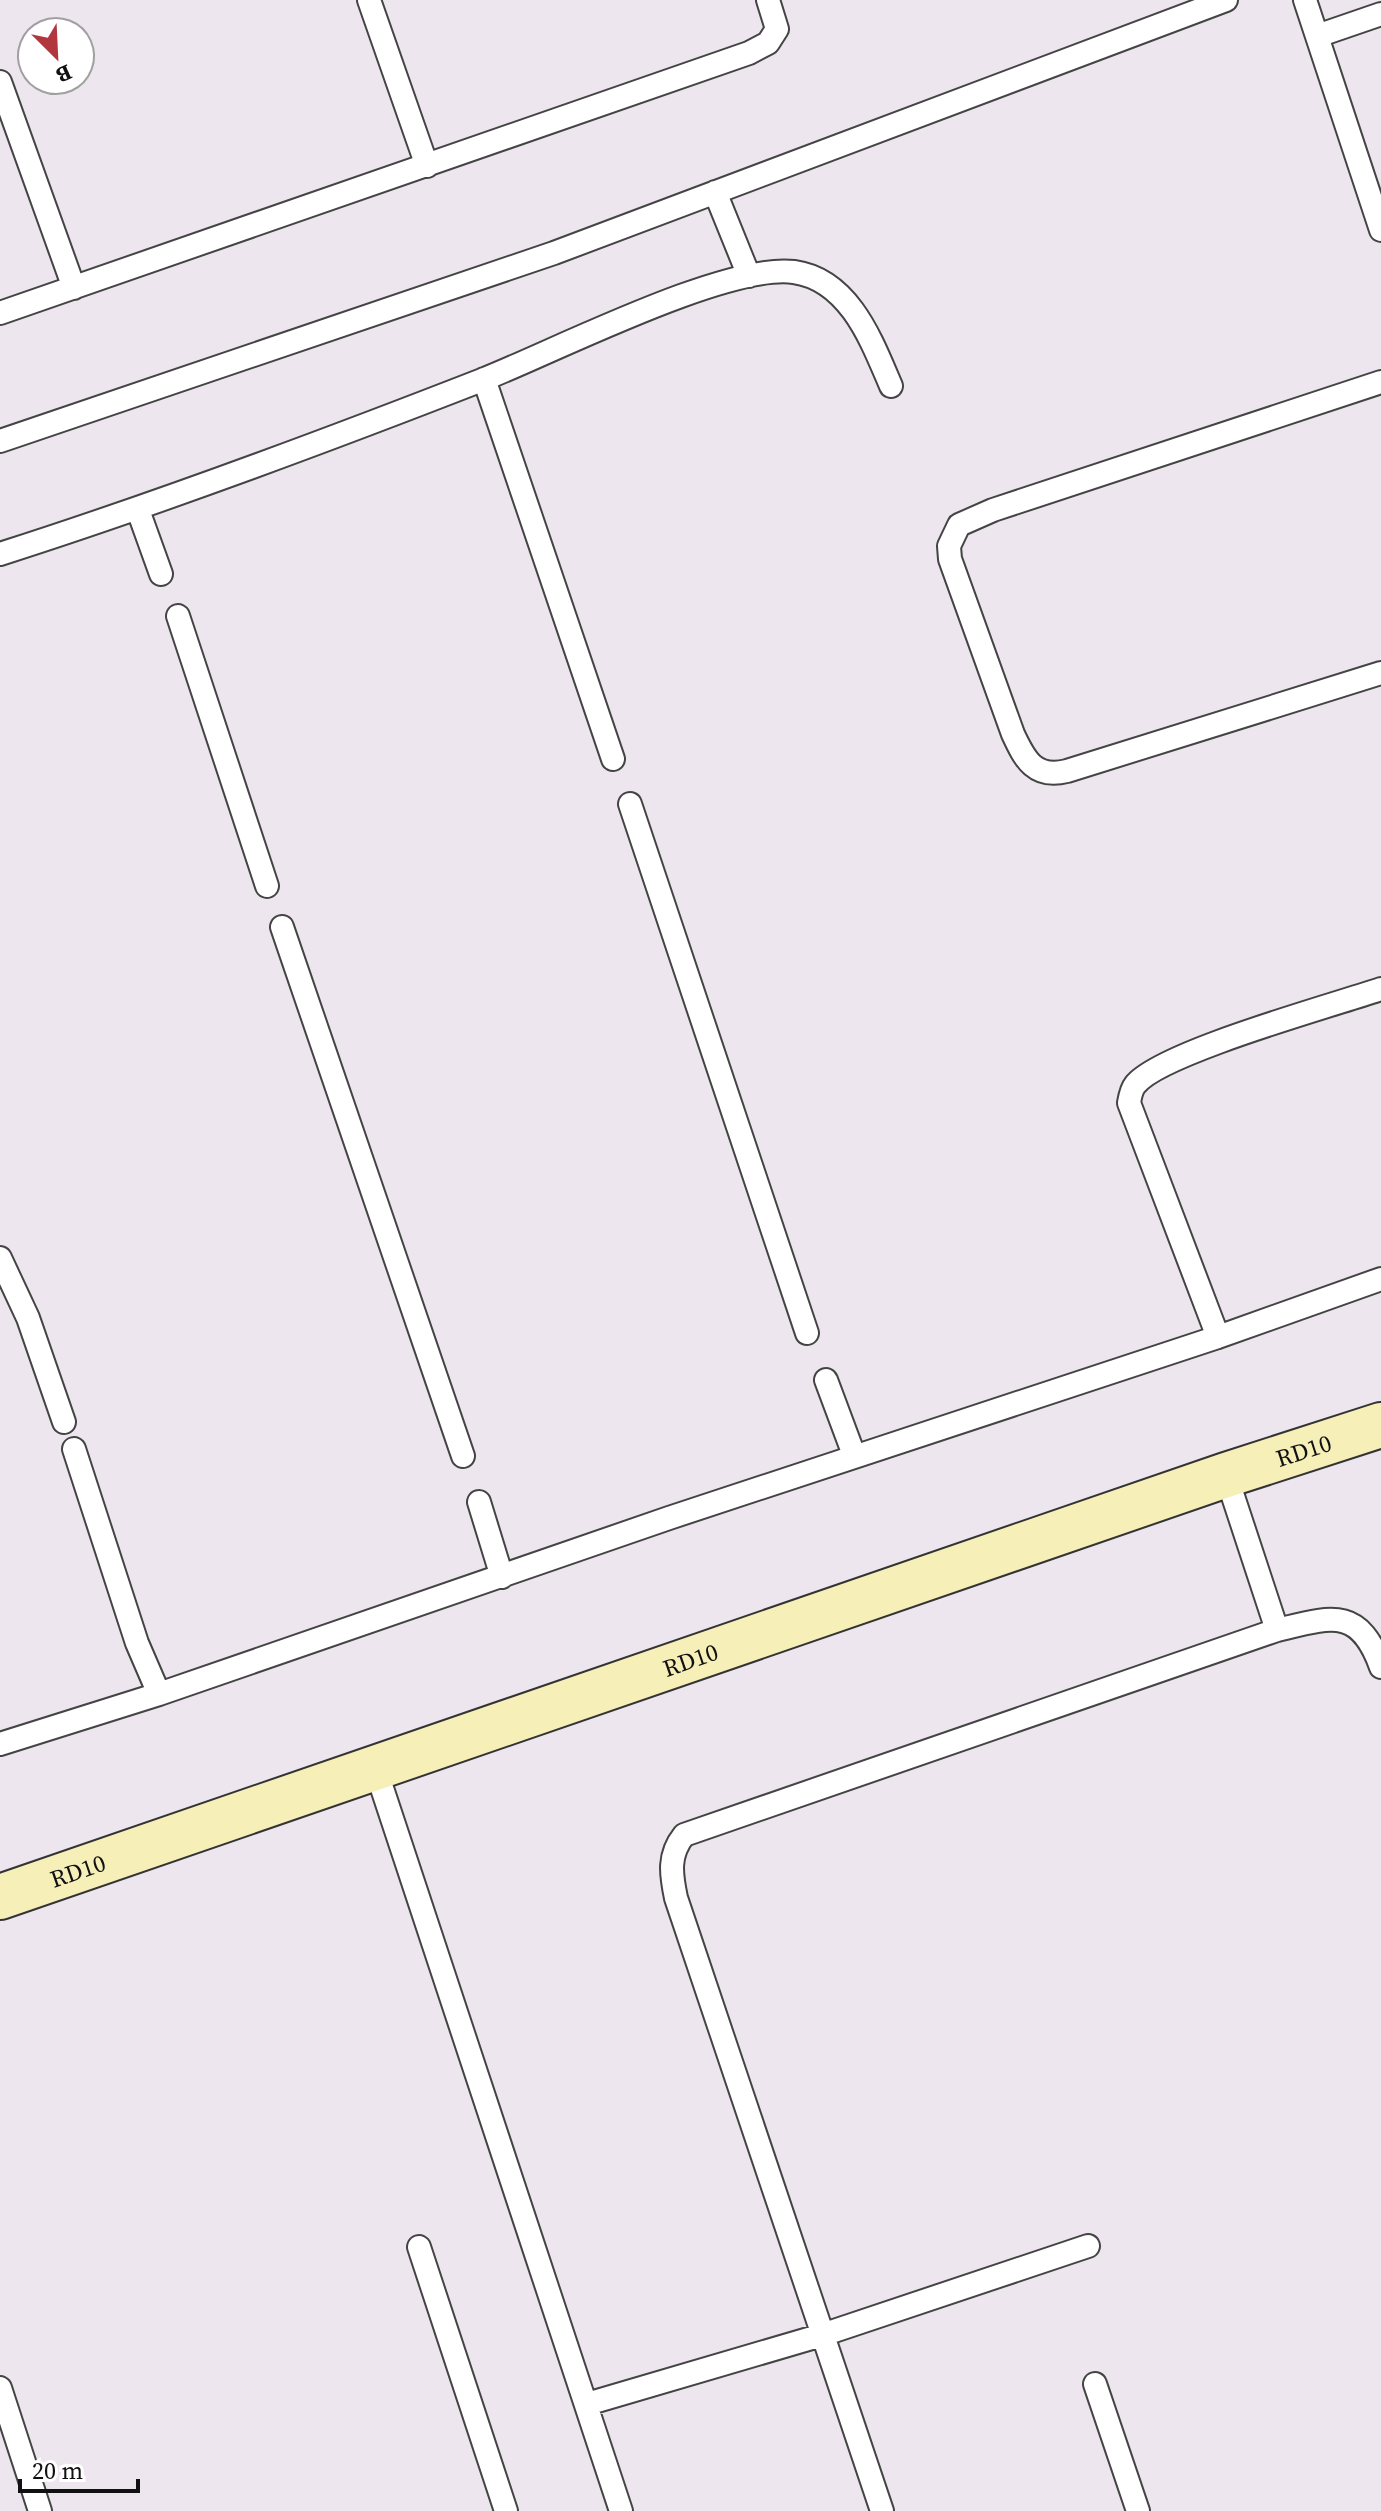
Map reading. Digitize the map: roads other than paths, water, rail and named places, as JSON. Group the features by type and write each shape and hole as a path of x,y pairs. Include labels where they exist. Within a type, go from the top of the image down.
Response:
{"street":[{"name":"RD10","path":"0,1897 1226,1475 1381,1425"}],"lane":[{"path":"369,0 427,166"},
{"path":"0,313 749,53 768,43 777,29 768,0"},
{"path":"0,441 539,259 1226,0"},
{"path":"1305,0 1381,230"},
{"path":"1317,36 1381,14"},
{"path":"0,82 74,288"},
{"path":"715,192 749,276"},
{"path":"0,554 138,510 484,379 706,287 749,276 796,272 833,290 852,308 868,332 891,386"},
{"path":"484,379 613,759"},
{"path":"1381,382 993,510 959,525 949,546 950,559 1013,734 1024,758 1036,770 1053,774 1067,771 1381,673"},
{"path":"138,510 161,574"},
{"path":"178,616 267,886"},
{"path":"630,804 807,1333"},
{"path":"282,927 463,1456"},
{"path":"1218,1337 1129,1103 1133,1090 1154,1070 1185,1054 1381,989"},
{"path":"0,1258 28,1318 64,1422"},
{"path":"0,1744 159,1694 854,1455 1218,1337 1381,1279"},
{"path":"826,1380 854,1455"},
{"path":"74,1449 137,1643 159,1694"},
{"path":"1226,1475 1277,1630"},
{"path":"479,1502 502,1577"},
{"path":"882,2511 676,1898 672,1860 676,1845 684,1835 1277,1630 1323,1619 1355,1626 1367,1633 1381,1667"},
{"path":"376,1770 621,2511"},
{"path":"587,2404 822,2335 1088,2246"},
{"path":"419,2247 506,2511"},
{"path":"1095,2384 1138,2511"},
{"path":"0,2388 40,2511"}]}
